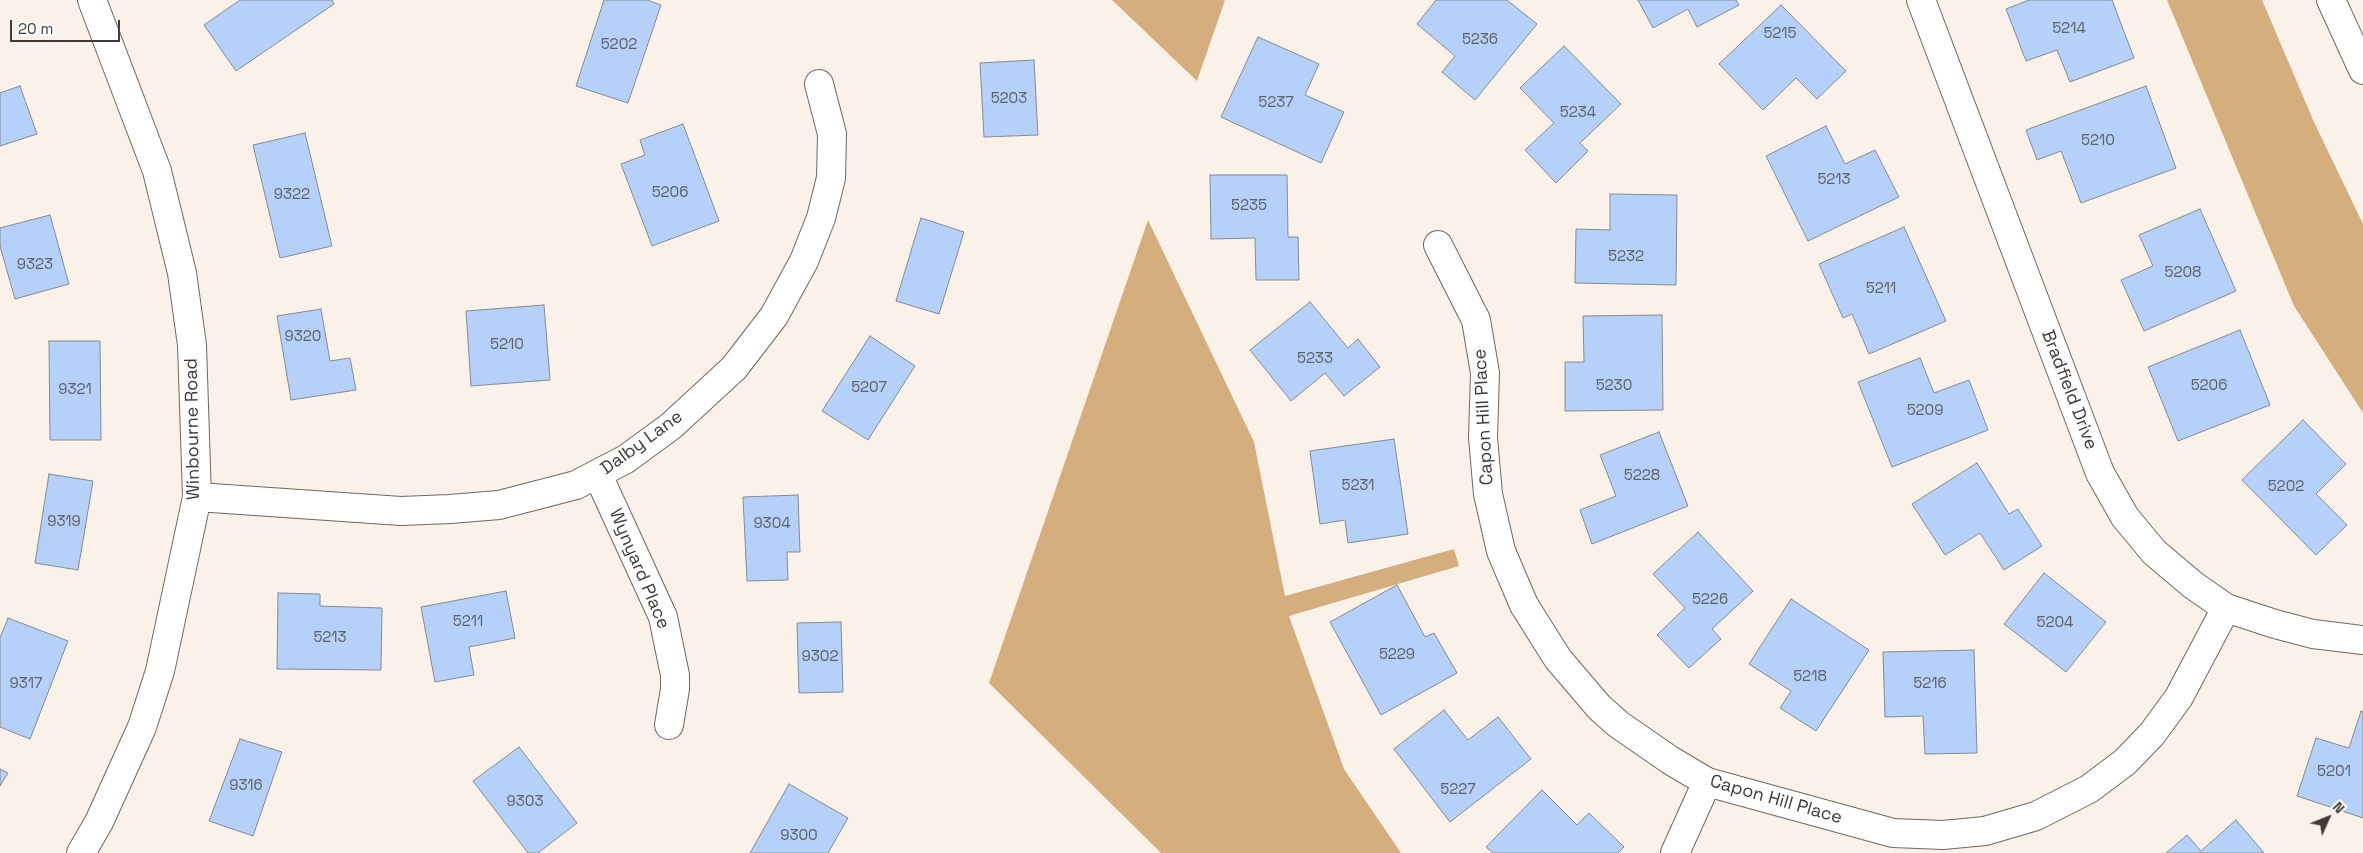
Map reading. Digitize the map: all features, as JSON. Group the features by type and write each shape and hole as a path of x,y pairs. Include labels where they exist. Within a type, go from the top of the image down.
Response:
{"street":[{"name":"Winbourne Road","path":"81,853 99,822 142,728 160,671 197,497 192,345 182,273 157,171 92,0"},
{"name":"Bradfield Drive","path":"1922,0 2100,473 2126,517 2154,552 2193,585 2226,608 2313,634 2363,640"},
{"path":"2331,0 2363,70"},
{"name":"Dalby Lane","path":"197,497 401,511 499,505 576,485 626,459 671,426 734,368 774,316 804,261 822,218 830,178 832,134 819,84"},
{"name":"Capon Hill Place","path":"1438,245 1476,320 1485,373 1483,438 1488,494 1501,551 1524,605 1558,659 1599,707 1640,740 1707,782 1893,833 1944,835 1987,842 2089,789 2125,762 2152,734 2179,697 2226,608"},
{"name":"Wynyard Place","path":"598,475 663,617 675,675 675,688 669,725"},
{"path":"1675,853 1707,782"}],"shaded area":[{"path":"1112,0 1225,0 1197,81"},
{"path":"2167,0 2262,0 2314,122 2363,224 2363,413 2294,306"},
{"path":"1148,220 1254,442 1285,596 1454,549 1459,566 1289,616 1344,769 1401,853 1161,853 989,683"}],"building":[{"path":"240,0 332,0 334,4 236,71 204,25"},
{"path":"604,0 647,0 661,5 628,103 576,86"},
{"path":"1436,0 1507,0 1537,24 1475,100 1442,72 1455,56 1417,24"},
{"path":"1638,0 1736,0 1739,5 1697,27 1688,9 1653,28"},
{"path":"2029,0 2112,0 2134,58 2070,82 2057,50 2026,61 2006,9"},
{"path":"1781,5 1846,71 1817,99 1796,78 1763,110 1719,64"},
{"path":"1258,37 1319,64 1305,95 1344,112 1321,163 1221,117"},
{"path":"1564,46 1621,104 1580,143 1588,151 1556,183 1525,150 1554,123 1520,88"},
{"path":"1034,60 1038,135 984,137 980,63"},
{"path":"20,86 37,134 0,146 0,93"},
{"path":"2146,86 2176,168 2081,203 2061,151 2037,160 2026,130"},
{"path":"683,124 719,221 652,246 621,164 645,155 640,140"},
{"path":"1826,126 1845,164 1875,150 1899,197 1808,241 1766,156"},
{"path":"305,133 332,246 280,258 253,145"},
{"path":"1210,175 1287,175 1288,237 1298,237 1299,280 1256,280 1255,238 1211,239"},
{"path":"1610,194 1677,195 1676,285 1575,283 1576,229 1610,230"},
{"path":"2200,209 2236,291 2144,331 2121,280 2153,266 2139,235"},
{"path":"50,215 69,284 15,299 0,246 0,228"},
{"path":"921,218 964,232 939,314 896,301"},
{"path":"1904,227 1946,321 1869,354 1852,314 1843,318 1819,264"},
{"path":"1310,302 1348,348 1358,339 1380,367 1344,396 1325,373 1291,401 1250,350"},
{"path":"544,305 550,380 471,386 466,311"},
{"path":"321,309 330,361 350,358 356,390 291,400 277,316"},
{"path":"1662,315 1663,410 1565,411 1565,362 1584,362 1583,316"},
{"path":"2240,330 2270,405 2178,441 2148,367"},
{"path":"870,336 915,366 868,440 822,411"},
{"path":"49,341 100,341 101,440 50,440"},
{"path":"1920,358 1934,393 1969,380 1988,430 1892,467 1858,382"},
{"path":"2303,420 2346,464 2316,494 2347,525 2316,555 2242,480"},
{"path":"1659,432 1688,506 1592,544 1580,510 1616,496 1600,455"},
{"path":"1394,439 1408,534 1348,543 1345,520 1320,524 1310,451"},
{"path":"1977,463 2009,514 2018,509 2042,546 2004,570 1980,533 1945,555 1912,504"},
{"path":"49,474 93,481 78,570 35,563"},
{"path":"798,495 800,552 787,552 788,580 747,581 743,497"},
{"path":"1698,532 1753,591 1712,629 1721,639 1689,668 1657,635 1685,608 1653,574"},
{"path":"2044,573 2106,622 2066,672 2004,624"},
{"path":"1397,585 1425,637 1434,633 1457,673 1381,715 1330,622"},
{"path":"506,591 515,638 469,647 474,675 435,682 421,607"},
{"path":"278,593 320,594 320,606 382,608 381,670 277,669"},
{"path":"1791,599 1869,650 1816,731 1780,708 1791,691 1749,664"},
{"path":"8,618 68,641 30,739 0,727 0,638"},
{"path":"841,622 843,692 799,693 797,623"},
{"path":"1974,650 1977,753 1925,754 1923,716 1885,717 1883,652"},
{"path":"1444,710 1468,740 1498,717 1531,759 1450,822 1394,749"},
{"path":"2361,711 2363,712 2363,818 2297,796 2316,738 2349,748"},
{"path":"240,739 282,752 253,836 209,821"},
{"path":"519,747 577,823 538,853 528,853 473,781"},
{"path":"0,769 8,773 0,786"},
{"path":"789,784 848,818 828,853 750,853"},
{"path":"1542,790 1577,825 1589,813 1624,847 1618,853 1493,853 1486,847"},
{"path":"2236,820 2264,853 2166,853 2187,835 2201,851"}]}
